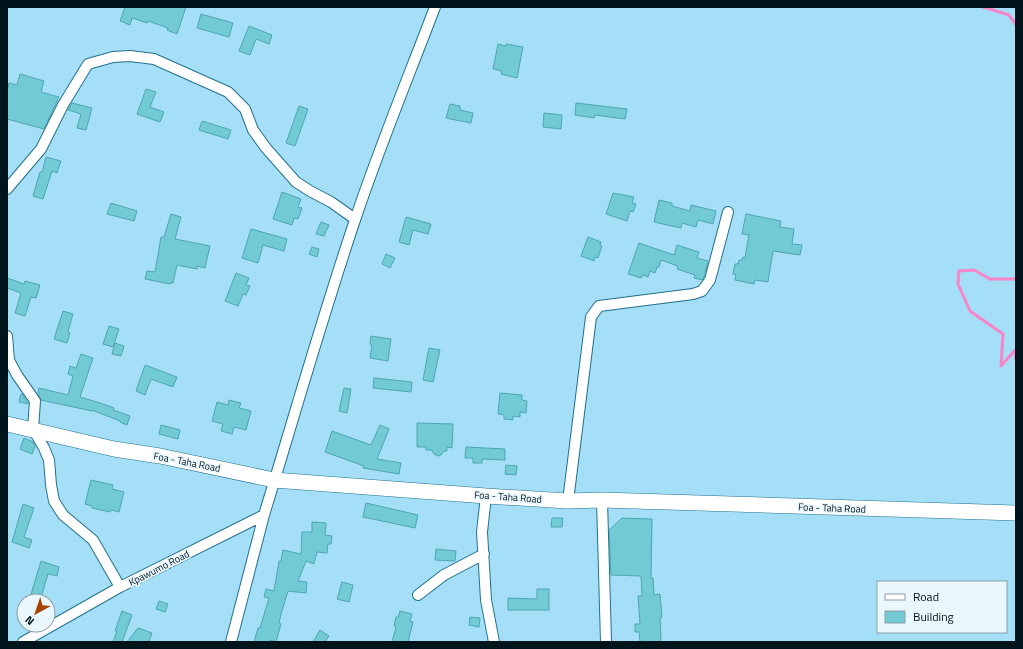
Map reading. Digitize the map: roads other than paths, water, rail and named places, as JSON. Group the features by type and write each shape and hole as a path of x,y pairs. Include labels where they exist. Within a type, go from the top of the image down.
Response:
{"street":[{"path":"231,642 274,480 355,219 385,134 435,7"},
{"path":"7,189 41,149 63,105 88,64 113,57 130,56 154,59 228,92 245,109 253,130 266,148 296,182 355,219"},
{"path":"568,501 591,317 599,306 693,294 702,291 710,280 728,212"},
{"path":"7,336 10,360 17,375 35,401 33,429 49,460 54,501 63,514 93,540 120,587"},
{"name":"Foa - Taha Road","path":"7,424 114,449 160,456 274,480 568,501 602,500 1016,513"},
{"path":"486,496 482,532 486,600 494,642"},
{"path":"602,500 606,642"},
{"name":"Kpawumo Road","path":"22,642 120,587 264,516"},
{"path":"418,595 444,575 484,554"}],"waterway":[{"path":"983,7 1009,15 1016,25"},
{"path":"1016,279 990,279 974,270 959,271 958,284 970,311 1003,334 1001,366 1015,350 1016,360"}]}
